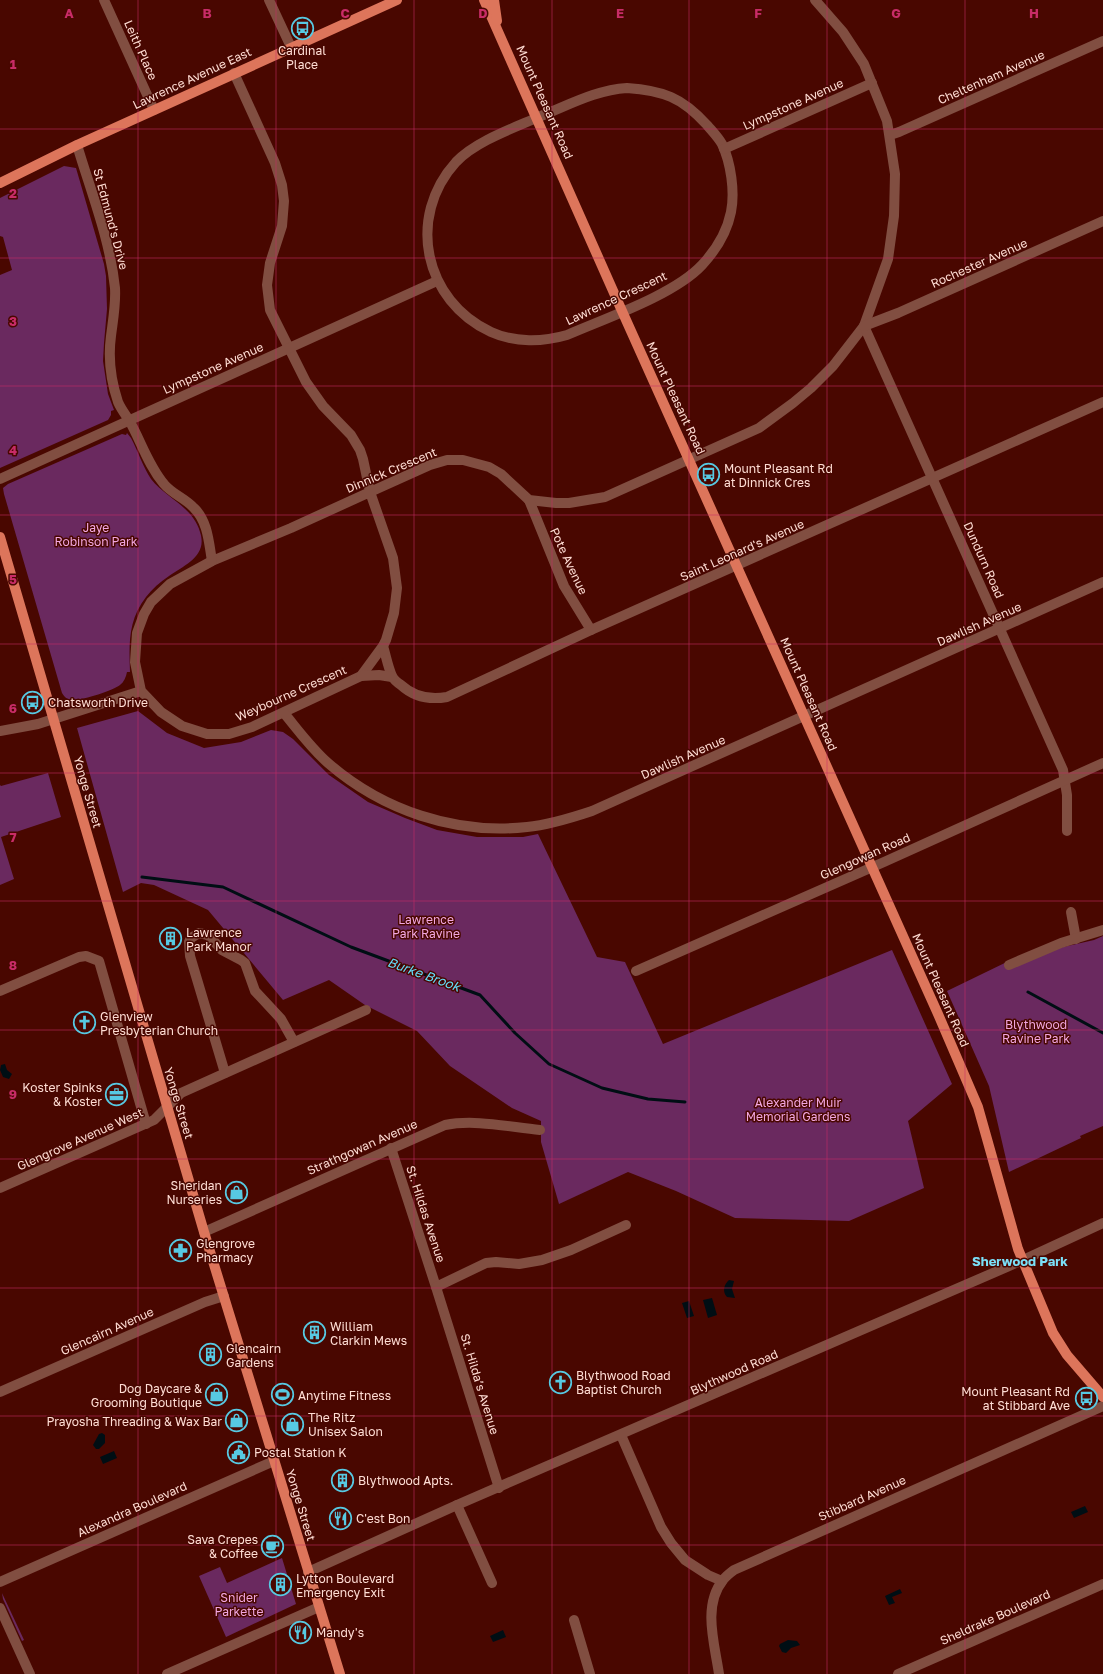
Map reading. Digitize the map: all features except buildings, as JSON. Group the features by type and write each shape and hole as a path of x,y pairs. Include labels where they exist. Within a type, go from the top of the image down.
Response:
{"main road":[{"name":"Lawrence Avenue East","path":"0,183 77,145 397,0"},
{"name":"Mount Pleasant Road","path":"484,0 538,118 622,311 873,867 978,1107 1023,1260 1058,1342 1067,1355 1103,1397"},
{"path":"494,0 498,31"},
{"name":"Yonge Street","path":"0,540 204,1232 340,1674"}],"street":[{"name":"Leith Place","path":"104,0 154,110"},
{"path":"269,0 291,47"},
{"path":"529,500 556,503 597,500 612,495 759,428 793,404 833,366 864,326 885,268 892,232 896,192 890,135 887,121 872,83 855,49 832,18 815,0"},
{"name":"Cheltenham Avenue","path":"890,135 907,129 1103,41"},
{"name":"Weybourne Crescent","path":"141,691 170,720 182,726 207,734 229,734 241,731 284,713 299,704 361,676 383,646 393,620 396,605 396,578 393,558 370,492 363,459 357,444 347,430 329,413 311,390 270,310 267,285 270,263 282,226 284,202 282,185 275,163 234,73"},
{"name":"Lympstone Avenue","path":"724,148 872,83"},
{"name":"Lawrence Crescent","path":"617,88 639,89 671,96 683,104 703,120 724,148 731,180 731,212 717,246 701,266 692,274 670,288 622,311 552,339 519,340 492,333 469,319 451,302 437,281 429,256 427,231 431,207 446,176 457,162 471,150 500,134 598,92 617,88"},
{"name":"St Edmund's Drive","path":"77,145 112,265 115,295 111,338 112,373 118,402 160,480 170,491 190,504 198,513 207,535 212,562"},
{"name":"Rochester Avenue","path":"864,326 898,313 1103,221"},
{"name":"Lympstone Avenue","path":"0,479 437,281"},
{"name":"Dundurn Road","path":"864,326 1064,770 1066,780 1067,831"},
{"name":"Saint Leonard's Avenue","path":"392,677 404,688 418,696 436,699 447,697 591,630 1103,402"},
{"name":"Dinnick Crescent","path":"212,562 430,465 456,459 472,461 494,470 529,500"},
{"name":"Pote Avenue","path":"529,500 564,586 591,630"},
{"path":"0,731 54,719 141,691 137,677 135,648 137,633 144,614 151,602 170,584 212,562"},
{"name":"Dawlish Avenue","path":"284,713 314,749 328,762 344,776 385,802 440,822 484,828 510,829 546,824 569,819 592,811 1103,582"},
{"path":"361,676 379,675 392,677 383,646"},
{"name":"Glengowan Road","path":"636,971 873,867 1103,763"},
{"path":"1070,912 1076,939"},
{"path":"1009,965 1061,943 1103,930"},
{"path":"225,1073 190,956 189,942 194,935 199,933 208,934 222,950 245,963 255,991 281,1019 294,1042"},
{"path":"0,991 86,956 99,961 146,1124"},
{"name":"Glengrove Avenue West","path":"0,1188 154,1120 180,1093 366,1010"},
{"name":"Strathgowan Avenue","path":"204,1232 435,1129 456,1123 540,1130"},
{"name":"St. Hildas Avenue","path":"391,1148 436,1287"},
{"name":"Blythwood Road","path":"308,1572 1023,1260 1103,1223"},
{"path":"436,1287 486,1263 496,1262 519,1264 542,1260 571,1250 626,1225"},
{"name":"St. Hilda’s Avenue","path":"436,1287 499,1488"},
{"name":"Glencairn Avenue","path":"0,1392 205,1302 224,1296"},
{"name":"Stibbard Avenue","path":"719,1674 711,1624 714,1601 722,1581 734,1570 1103,1406"},
{"path":"621,1436 661,1527 670,1543 685,1560 708,1575 722,1581"},
{"name":"Alexandra Boulevard","path":"0,1582 274,1461"},
{"path":"458,1506 492,1584"},
{"name":"Sheldrake Boulevard","path":"898,1674 1103,1584"},
{"path":"167,1674 319,1607"},
{"path":"0,1608 30,1674"},
{"path":"574,1620 590,1674"}],"green space":[{"path":"64,166 76,168 104,264 107,309 103,361 108,394 114,410 111,411 111,415 108,420 0,468 0,275 12,270 3,237 0,236 0,198"},
{"name":"Jaye Robinson Park","path":"127,433 131,438 151,479 192,516 200,532 202,540 201,547 194,559 156,586 148,594 140,606 133,623 131,633 130,672 127,672 123,682 117,687 98,694 79,700 69,700 62,693 3,488 8,484 122,434 126,435"},
{"name":"Alexander Muir Memorial Gardens","path":"138,711 167,733 204,748 241,742 271,730 283,732 293,739 329,775 368,802 437,830 477,837 523,837 538,834 597,957 625,962 663,1044 892,950 952,1084 908,1121 924,1188 849,1221 735,1218 676,1191 628,1172 559,1204 541,1142 541,1121 512,1108 450,1066 417,1031 365,1005 329,980 283,1000 208,910 154,885 141,883 123,892 77,728"},
{"path":"48,773 61,817 1,837 14,879 0,885 0,785 1,786"},
{"name":"Blythwood Ravine Park","path":"1103,936 1103,1126 1009,1172 989,1086 947,991 1015,958 1094,940"},
{"name":"Snider Parkette","path":"282,1558 296,1604 226,1637 199,1576 220,1567 227,1583"},
{"path":"2,1593 24,1640 22,1641 3,1599"}],"shaded area":[{"path":"5,1064 7,1070 12,1074 9,1079 3,1077 0,1070 1,1065"},
{"path":"729,1280 734,1281 732,1289 735,1298 727,1297 724,1293 725,1286"},
{"path":"712,1298 717,1315 708,1318 703,1300"},
{"path":"689,1301 694,1316 687,1318 682,1303"},
{"path":"102,1433 105,1435 105,1443 99,1449 96,1449 93,1445 99,1434"},
{"path":"114,1451 117,1458 103,1464 100,1457"},
{"path":"1085,1506 1088,1512 1074,1518 1071,1512"},
{"path":"900,1589 902,1593 892,1597 895,1603 889,1605 885,1596"},
{"path":"503,1630 506,1637 493,1642 490,1636"},
{"path":"788,1640 797,1641 800,1645 791,1648 786,1653 782,1652 779,1646 780,1644"}],"waterway":[{"name":"Burke Brook","path":"142,877 223,887 351,947 480,995 515,1033 549,1064 602,1088 648,1099 685,1102"},
{"name":"Burke Brook","path":"1028,992 1103,1033"}],"place":[{"name":"Cardinal Place","path":"302,29"},
{"name":"Mount Pleasant Rd at Dinnick Cres","path":"708,475"},
{"name":"Chatsworth Drive","path":"33,702"},
{"name":"Lawrence Park Manor","path":"171,939"},
{"name":"Glenview Presbyterian Church","path":"84,1023"},
{"name":"Koster Spinks & Koster","path":"117,1094"},
{"name":"Sheridan Nurseries","path":"237,1192"},
{"name":"Glengrove Pharmacy","path":"180,1250"},
{"name":"William Clarkin Mews","path":"315,1333"},
{"name":"Glencairn Gardens","path":"210,1355"},
{"name":"Blythwood Road Baptist Church","path":"561,1382"},
{"name":"Dog Daycare & Grooming Boutique","path":"217,1395"},
{"name":"Anytime Fitness","path":"282,1395"},
{"name":"Mount Pleasant Rd at Stibbard Ave","path":"1086,1398"},
{"name":"Prayosha Threading & Wax Bar","path":"237,1421"},
{"name":"The Ritz Unisex Salon","path":"292,1424"},
{"name":"Postal Station K","path":"239,1452"},
{"name":"Blythwood Apts.","path":"342,1480"},
{"name":"C'est Bon","path":"340,1518"},
{"name":"Sava Crepes & Coffee","path":"273,1546"},
{"name":"Lytton Boulevard Emergency Exit","path":"280,1585"},
{"name":"Mandy's","path":"301,1632"}],"district":[{"name":"Sherwood Park","path":"1020,1261"}],"park label":[{"name":"Lawrence Park Ravine","path":"426,926"}]}
